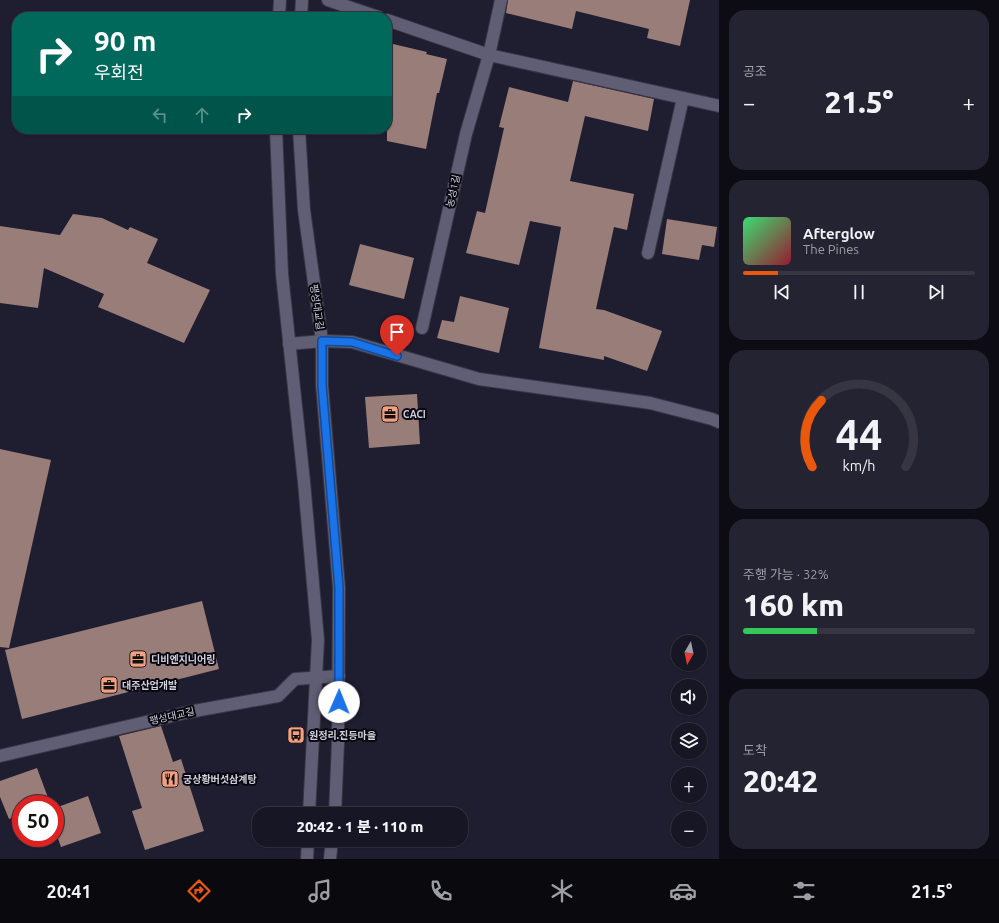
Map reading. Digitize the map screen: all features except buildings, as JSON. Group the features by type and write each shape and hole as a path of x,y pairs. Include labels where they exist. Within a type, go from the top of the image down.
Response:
{"street":[{"path":"279,12 280,0"},
{"path":"301,12 302,0"},
{"path":"328,0 363,12"},
{"name":"농성1길","path":"422,328 466,134 489,55 501,0"},
{"path":"392,22 489,55 719,106"},
{"path":"648,253 684,98"},
{"path":"276,134 282,274 304,482 318,640 309,807"},
{"name":"팽성대교길","path":"299,134 304,210 322,341 322,385 339,588 338,742 335,807"},
{"path":"289,344 322,341 352,342 479,379 650,403 719,422"},
{"name":"팽성대교길","path":"0,756 189,712 278,696 295,679 339,676"},
{"path":"307,859 308,847"},
{"path":"330,859 331,847"}],"place":[{"name":"CACI","path":"390,414"},
{"name":"디비엔지니어링","path":"138,659"},
{"name":"대주산업개발","path":"109,685"},
{"name":"원정리.진등마을","path":"296,735"},
{"name":"궁상황버섯삼계탕","path":"170,779"}],"route":[{"path":"339,702 339,588 322,385 322,341 352,342 397,356"}]}
